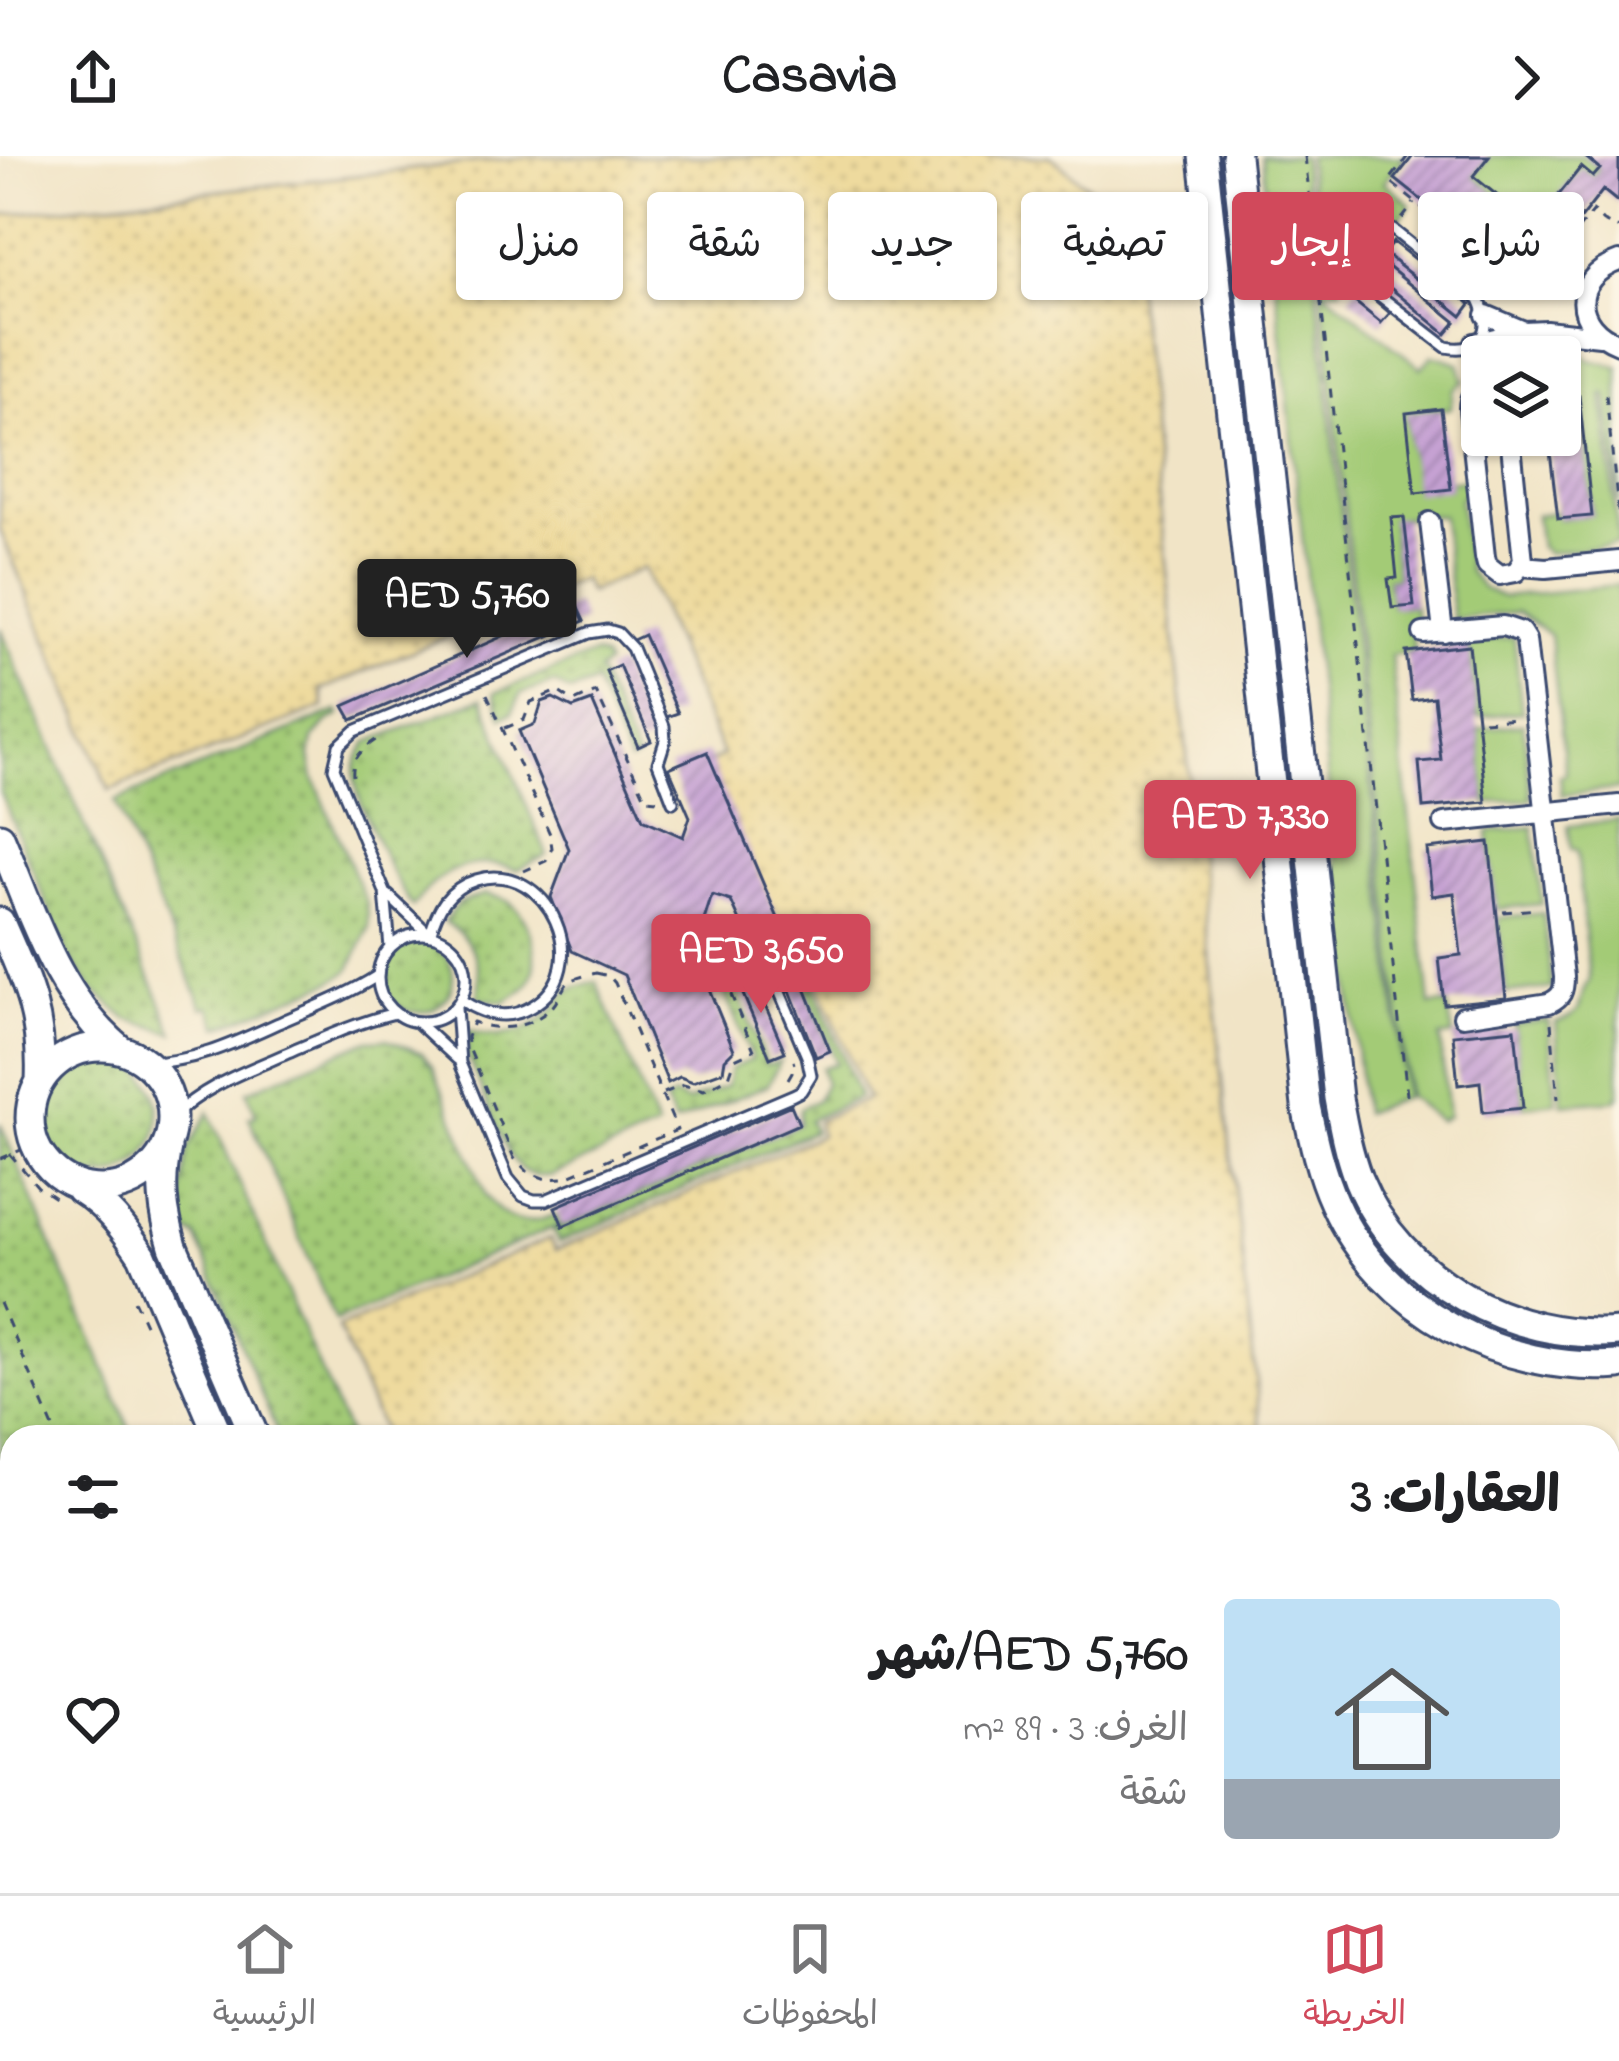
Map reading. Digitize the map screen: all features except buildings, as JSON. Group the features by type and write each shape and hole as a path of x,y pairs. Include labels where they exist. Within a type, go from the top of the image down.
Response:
{"street":[{"path":"1203,156 1316,1158 1335,1207 1364,1252 1399,1291 1441,1323 1488,1347 1538,1361 1619,1365"},
{"path":"1236,156 1336,1075 1346,1140 1359,1181 1379,1218 1406,1251 1437,1280 1473,1303 1512,1320 1553,1330 1619,1332"},
{"path":"1600,336 1583,302 1586,288 1593,276 1619,260"},
{"path":"1546,330 1583,302"},
{"path":"1483,307 1524,331"},
{"path":"1504,336 1546,330 1600,336 1619,344"},
{"path":"1474,456 1485,557 1492,572 1500,575 1516,572 1524,555 1512,456"},
{"path":"1430,522 1433,632 1502,626 1521,632 1526,640 1564,988 1559,999 1549,1003 1462,1016"},
{"path":"1521,566 1619,561"},
{"path":"1444,823 1619,805"},
{"path":"0,837 68,991 99,1032 147,1063 164,1083 172,1118 161,1172 166,1222 250,1425"},
{"path":"0,922 34,1002 40,1028 40,1081"},
{"path":"120,1049 83,1049 52,1066 32,1101 23,1149 41,1157 125,1229 142,1255 214,1425"},
{"path":"61,1177 100,1190 121,1187 156,1165 167,1147"}],"lane":[{"path":"1394,231 1418,249"},
{"path":"1384,300 1446,347 1461,348"},
{"path":"1476,300 1483,307 1486,326 1480,336"},
{"path":"390,948 385,892 334,768 339,746 356,731 598,630 618,633 632,648 664,726 658,764 673,802"},
{"path":"430,935 435,914 447,897 464,884 484,878 505,878 524,885 552,912 561,929 562,967 543,999 511,1015 493,1015 458,1004"},
{"path":"385,892 459,955 466,978 458,1004 460,1064 508,1178 523,1196 535,1200 558,1195 801,1091 811,1075 807,1056 770,969 733,936"},
{"path":"147,1063 218,1050 338,997 377,976 390,948 404,938 430,935"},
{"path":"377,976 381,994 395,1013 417,1022 460,1064"},
{"path":"417,1022 440,1018 458,1004"},
{"path":"172,1118 198,1095 228,1079 351,1026 395,1013"}],"path":[{"path":"1305,156 1407,1095"},
{"path":"1408,156 1389,181 1418,204"},
{"path":"1394,229 1415,202"},
{"path":"1584,222 1593,211 1619,228"},
{"path":"1483,307 1487,300"},
{"path":"1606,395 1619,518"},
{"path":"503,729 524,720 531,702 557,691 574,702 596,692 646,799 673,802"},
{"path":"487,692 550,834 552,848 546,861 520,873"},
{"path":"1484,721 1535,716"},
{"path":"353,782 357,755 382,736"},
{"path":"1503,913 1556,906"},
{"path":"662,1094 683,1085 704,1090 729,1077 735,1059 754,1050 715,956 733,936"},
{"path":"596,973 608,976 615,982 662,1094 677,1130 564,1178 546,1179 528,1172 514,1158 467,1036 473,1022 508,1029 531,1022 553,1006 570,981 596,973"},
{"path":"1549,1003 1558,1099"},
{"path":"788,1081 792,1063 807,1056"},
{"path":"0,1159 23,1149 38,1187 74,1210"},
{"path":"132,1292 150,1336"},
{"path":"0,1304 52,1425"}],"green space":[{"path":"1262,156 1302,156 1306,192 1266,192"},
{"path":"1307,156 1405,156 1384,182 1411,204 1395,224 1394,192 1311,192"},
{"path":"1489,156 1584,156 1600,169 1593,177 1581,168 1562,192 1493,192 1473,176"},
{"path":"1277,300 1318,300 1405,1097 1363,1113"},
{"path":"1322,300 1336,300 1421,368 1433,355 1459,363 1461,383 1453,390 1451,408 1406,414 1416,492 1467,480 1468,491 1459,500 1468,571 1483,589 1503,597 1619,585 1619,789 1562,795 1560,776 1566,774 1550,635 1518,612 1453,619 1442,515 1391,519 1397,578 1388,579 1392,607 1414,606 1416,623 1411,624 1414,651 1391,655 1430,1005 1447,1004 1453,1035 1440,1037 1448,1116 1439,1121 1408,1096"},
{"path":"1581,355 1619,367 1619,504 1607,395 1603,395 1619,544 1548,553 1540,547 1536,515 1557,512 1558,519 1592,515 1581,415"},
{"path":"0,628 174,1033 127,1019 92,989 68,955 0,792"},
{"path":"1514,637 1522,712 1477,717 1468,642"},
{"path":"594,654 607,664 598,671 637,759 629,762 595,683 570,692 554,683 521,694 512,713 502,717 494,693"},
{"path":"482,698 547,855 517,870 485,864 458,869 434,883 413,907 369,823 357,788 357,763 368,742"},
{"path":"338,711 340,715 313,739 310,756 314,779 367,904 369,928 349,971 219,1027 210,1006 203,1008 115,801"},
{"path":"1523,724 1531,799 1486,803 1478,729"},
{"path":"1619,820 1619,1096 1617,1100 1562,1104 1556,1022 1578,1010 1589,981 1577,850 1571,849 1568,826"},
{"path":"1533,827 1542,904 1496,909 1488,832"},
{"path":"485,894 512,904 525,921 535,954 525,988 503,1002 478,998 474,954 463,936 444,921 459,903"},
{"path":"1543,913 1552,988 1506,993 1497,918"},
{"path":"418,942 443,952 453,977 443,1002 418,1012 393,1002 383,977 393,952"},
{"path":"797,945 859,1097 809,1120 814,1131 559,1242 553,1231 799,1124 800,1108 817,1100 825,1083 821,1068 836,1063 789,950"},
{"path":"596,981 657,1128 551,1176 534,1176 509,1154 467,1055 468,1030 504,1035 526,1029 547,1015 568,991"},
{"path":"734,984 767,1065 780,1061 768,1085 675,1123 665,1102 674,1096 687,1102 727,1086 730,1069 752,1059 723,989"},
{"path":"1548,1020 1556,1102 1523,1106 1514,1024"},
{"path":"386,1039 422,1053 433,1068 493,1205 516,1220 555,1215 560,1225 335,1321 249,1117 256,1115 247,1091 368,1040"},
{"path":"98,1054 121,1059 141,1072 154,1092 159,1115 154,1138 141,1158 121,1171 98,1176 75,1171 55,1158 42,1138 37,1115 42,1092 55,1072 75,1059"},
{"path":"209,1112 344,1425 274,1425 196,1236 182,1230 188,1148"},
{"path":"0,1123 128,1425 0,1425"}],"sand":[{"path":"531,156 1050,156 1095,192 1021,192 1021,300 1137,300 1261,1425 380,1425 338,1328 550,1238 556,1250 820,1135 817,1121 867,1099 798,937 785,940 709,763 723,755 643,568 589,592 582,579 321,690 324,707 109,790 0,530 0,215"}]}
